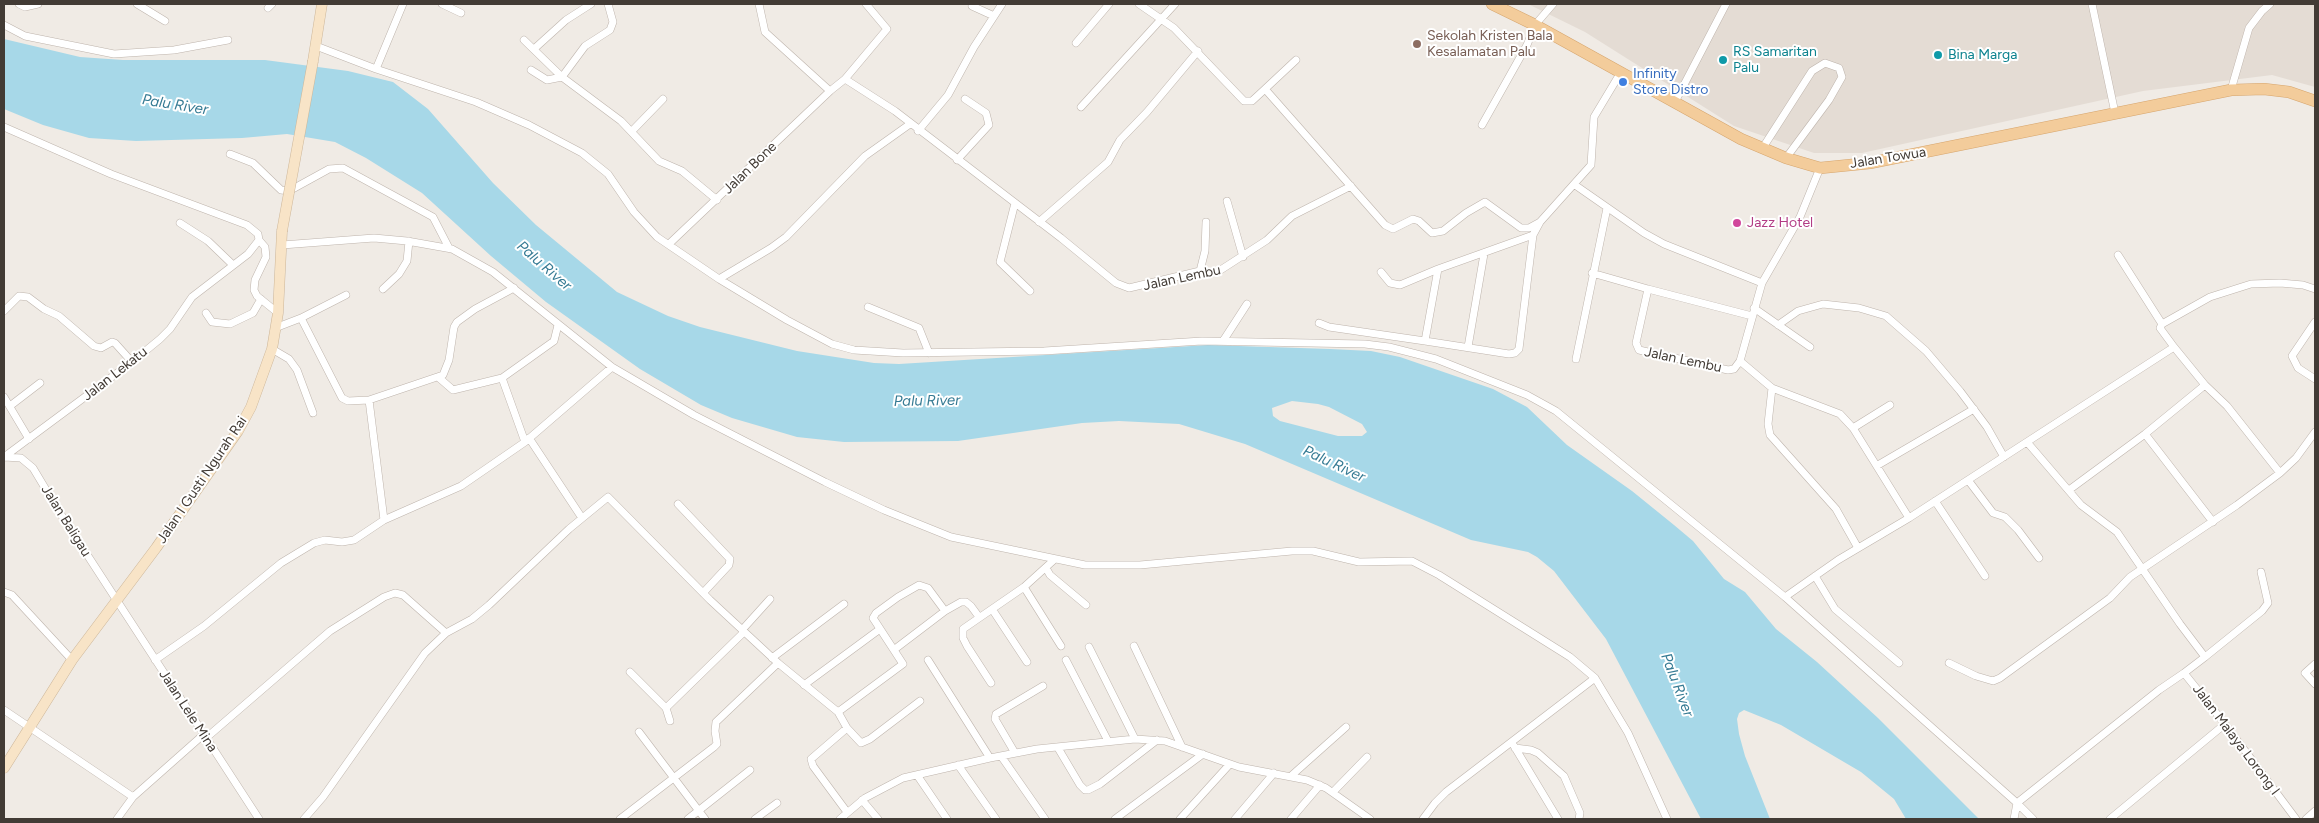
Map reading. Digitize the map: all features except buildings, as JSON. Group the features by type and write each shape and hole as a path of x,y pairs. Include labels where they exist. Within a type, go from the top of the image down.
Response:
{"main road":[{"name":"Jalan I Gusti Ngurah Rai","path":"4,768 72,660 117,602 238,432 259,390 272,350 278,313 282,231 322,4"},
{"name":"Jalan Towua","path":"1492,4 1536,25 1762,149 1820,168 1870,163 2231,90 2277,90 2299,94 2315,101"}],"street":[{"path":"19,4 25,7 38,4"},
{"path":"137,4 165,21"},
{"path":"376,69 403,4"},
{"path":"442,4 461,13"},
{"path":"534,49 566,20 591,4"},
{"path":"531,70 548,80 562,77 585,46 610,30 613,22 608,4"},
{"path":"759,4 764,32 830,90"},
{"name":"Jalan Bone","path":"669,244 830,90 845,79 887,29 866,4"},
{"path":"845,79 901,116 918,131 948,95 974,47 1002,4"},
{"path":"1076,43 1109,4"},
{"path":"1139,4 1162,18 1198,51 1244,101 1252,101 1296,60"},
{"path":"1081,107 1175,4"},
{"path":"1482,125 1527,45 1536,25 1553,4"},
{"path":"1675,102 1726,4"},
{"path":"2092,4 2115,113"},
{"path":"2231,90 2249,28 2258,15 2270,4"},
{"path":"972,6 994,16"},
{"path":"4,25 25,36 114,54 174,50 228,40"},
{"path":"524,40 562,77 632,131 659,161 682,171 717,200"},
{"path":"316,46 376,69 476,102 528,125 582,153 608,174 634,212 648,228 720,279 796,325 832,344 854,350 929,353 1053,350 1223,341 1330,342 1389,347 1436,359 1527,395 1556,411 1784,597 2033,819"},
{"path":"1039,222 1108,162 1120,140 1147,112 1198,51"},
{"path":"1762,149 1812,71 1825,63 1839,68 1842,77 1829,100 1786,158"},
{"path":"1319,322 1329,327 1508,354 1515,353 1519,349 1533,235 1540,222 1591,166 1594,117 1621,72"},
{"path":"1265,89 1386,225 1393,229 1412,219 1419,221 1432,233 1443,231 1466,213 1485,202 1520,228 1529,228 1540,222"},
{"path":"957,160 989,125 986,113 965,99"},
{"path":"632,131 663,100"},
{"path":"720,279 786,237 865,156 910,124"},
{"path":"4,127 111,174 248,225 258,234 259,240 265,247 266,257 254,286 256,296 278,313"},
{"name":"Jalan Lembu","path":"918,131 1015,203 1122,287 1129,288 1200,271 1220,271 1277,232 1292,216 1351,186"},
{"path":"230,154 253,163 281,190 289,191 329,169 343,168 433,216 449,248"},
{"name":"Jalan Lembu","path":"1648,290 1636,342 1639,350 1728,370 1734,369 1740,361 1762,283 1800,217 1820,168"},
{"path":"1575,185 1664,244 1762,283"},
{"path":"1227,201 1243,256"},
{"path":"1015,203 1000,262 1030,291"},
{"path":"1576,359 1592,273 1607,208"},
{"path":"180,222 208,241 233,265"},
{"path":"1200,271 1205,251 1206,222"},
{"path":"1381,272 1390,283 1398,286 1438,269 1533,235"},
{"path":"282,245 374,238 409,241 449,248 482,265 514,288 612,367 694,415 884,510 951,537 1085,565 1119,566 1292,551 1314,551 1358,562 1412,561 1439,575 1570,657 1595,678 1628,733 1667,819"},
{"name":"Jalan Lekatu","path":"4,457 132,362 170,329 192,297 253,248 259,240"},
{"path":"383,289 399,274 407,261 409,241"},
{"path":"1468,347 1484,254"},
{"path":"2118,254 2162,324 2160,328 2174,347 2205,385 2218,395 2280,472"},
{"path":"1425,341 1438,269"},
{"path":"1592,273 1648,290 1752,316"},
{"path":"2162,324 2210,297 2251,284 2280,283 2303,285 2315,289"},
{"path":"301,318 342,398 348,401 369,400 443,376 457,322 475,309 514,288"},
{"path":"275,328 301,318 346,294"},
{"path":"4,311 19,296 28,297 44,310 59,316 94,346 101,348 112,342 116,343 132,362"},
{"path":"206,314 212,322 230,324 253,313 261,299"},
{"path":"1223,341 1246,304"},
{"path":"1778,325 1798,311 1823,304 1859,308 1878,313 1894,322 1926,351 1974,409 2004,457"},
{"path":"868,307 919,328 929,353"},
{"path":"1754,308 1810,347"},
{"path":"2315,322 2292,356 2298,368 2315,379"},
{"path":"438,377 453,390 502,378 554,341 558,325"},
{"path":"1784,597 1858,548 1935,502 2174,347"},
{"path":"272,350 289,359 297,370 313,413"},
{"path":"1740,361 1772,388 1790,397 1836,412 1853,428 1878,465 1909,518"},
{"path":"155,660 204,626 290,558 320,541 342,542 354,540 384,520 461,486 527,440 612,367"},
{"path":"502,378 527,440 582,518"},
{"path":"10,406 40,383"},
{"path":"2069,490 2145,434 2205,385"},
{"path":"1772,388 1768,424 1770,435 1836,508 1858,548"},
{"path":"4,397 29,439"},
{"path":"369,400 384,520"},
{"path":"1853,428 1890,405"},
{"path":"1878,465 1974,409"},
{"path":"1949,663 1981,678 1993,681 2000,678 2110,598 2130,578 2213,522 2280,472 2296,458 2315,432"},
{"path":"2145,434 2213,522"},
{"path":"2027,442 2092,514 2108,522 2117,532 2205,657"},
{"name":"Jalan Baligau","path":"4,457 21,458 33,468 117,602"},
{"path":"1968,480 1993,513 2005,517 2018,530 2039,558"},
{"path":"304,819 323,797 416,664 446,633 472,618 489,605 582,518 608,497 703,593 775,661 838,712 846,728 859,742 864,743 920,701"},
{"path":"1935,502 1984,576"},
{"path":"678,504 730,559 729,565 703,593"},
{"path":"991,683 963,638 963,629 1024,587 1055,559"},
{"path":"1046,568 1050,575 1086,605"},
{"name":"Jalan Malaya Lorong I","path":"2260,572 2268,603 2262,611 2184,673 2296,819"},
{"path":"1815,576 1835,609 1898,663"},
{"path":"838,712 903,664 874,618 876,613 909,589 919,585 928,588 945,611"},
{"path":"1024,587 1061,646"},
{"path":"4,592 12,595 72,660"},
{"path":"117,819 133,797 330,630 384,597 395,593 403,595 446,633"},
{"path":"666,708 743,631 770,599"},
{"name":"Jalan Lele Mina","path":"117,602 259,819"},
{"path":"895,649 956,604 966,602 979,617"},
{"path":"620,819 628,817 717,744 716,722 775,661 844,604"},
{"path":"992,610 1027,662"},
{"path":"804,685 880,629"},
{"path":"1134,646 1182,747"},
{"path":"1089,647 1134,738"},
{"path":"928,660 990,758"},
{"path":"1066,660 1108,741"},
{"path":"2315,664 2305,674 2315,684"},
{"path":"630,672 666,708 670,722"},
{"path":"2014,819 2017,803 2159,690 2184,673"},
{"path":"1423,819 1434,803 1446,792 1513,745 1595,678"},
{"path":"1015,753 995,719 996,714 1043,686"},
{"path":"4,710 133,797"},
{"path":"2110,819 2225,724"},
{"path":"1291,776 1346,727"},
{"path":"846,728 811,759 813,766 847,812"},
{"path":"639,732 705,819"},
{"path":"840,819 862,800 894,781 1015,753 1134,738 1157,740 1203,754 1229,765 1291,776 1320,785 1370,819"},
{"path":"1058,748 1080,785 1085,790 1088,790 1106,779 1157,740"},
{"path":"1513,745 1558,819"},
{"path":"1513,745 1538,753 1564,776 1580,813 1579,819"},
{"path":"1115,819 1203,754"},
{"path":"1001,756 1045,819"},
{"path":"1332,792 1367,757"},
{"path":"958,765 996,819"},
{"path":"1183,819 1229,765"},
{"path":"688,819 750,770"},
{"path":"1235,819 1274,773"},
{"path":"917,775 947,819"},
{"path":"1291,819 1320,785"},
{"path":"862,800 878,819"},
{"path":"755,819 777,803"},
{"path":"2306,819 2315,812"}],"shaded area":[{"path":"1528,4 2315,4 2315,87 2272,75 2143,91 1862,153 1814,153 1734,126 1585,32"}],"water":[{"name":"Palu River","path":"4,39 80,57 123,60 265,60 348,71 393,82 428,109 493,183 536,225 617,292 668,316 700,327 797,351 874,363 899,364 1208,345 1371,351 1400,357 1493,389 1527,407 1567,445 1632,491 1693,541 1724,579 1745,592 1776,629 1817,662 1878,718 1979,819 1906,819 1894,799 1861,772 1781,725 1744,710 1739,713 1737,719 1739,734 1745,756 1770,819 1701,819 1606,639 1554,571 1537,557 1528,552 1471,540 1245,444 1179,424 1119,421 1082,423 958,441 844,442 797,437 732,418 701,405 640,369 546,302 491,256 422,193 366,158 335,142 287,134 242,138 136,141 89,138 43,125 4,109","holes":["1292,401 1329,407 1362,424 1367,432 1362,436 1338,436 1280,421 1273,416 1272,408"]}],"place":[{"name":"Sekolah Kristen Bala Kesalamatan Palu","path":"1417,44"},
{"name":"Bina Marga","path":"1938,55"},
{"name":"RS Samaritan Palu","path":"1723,60"},
{"name":"Infinity Store Distro","path":"1623,82"},
{"name":"Jazz Hotel","path":"1737,223"}]}
